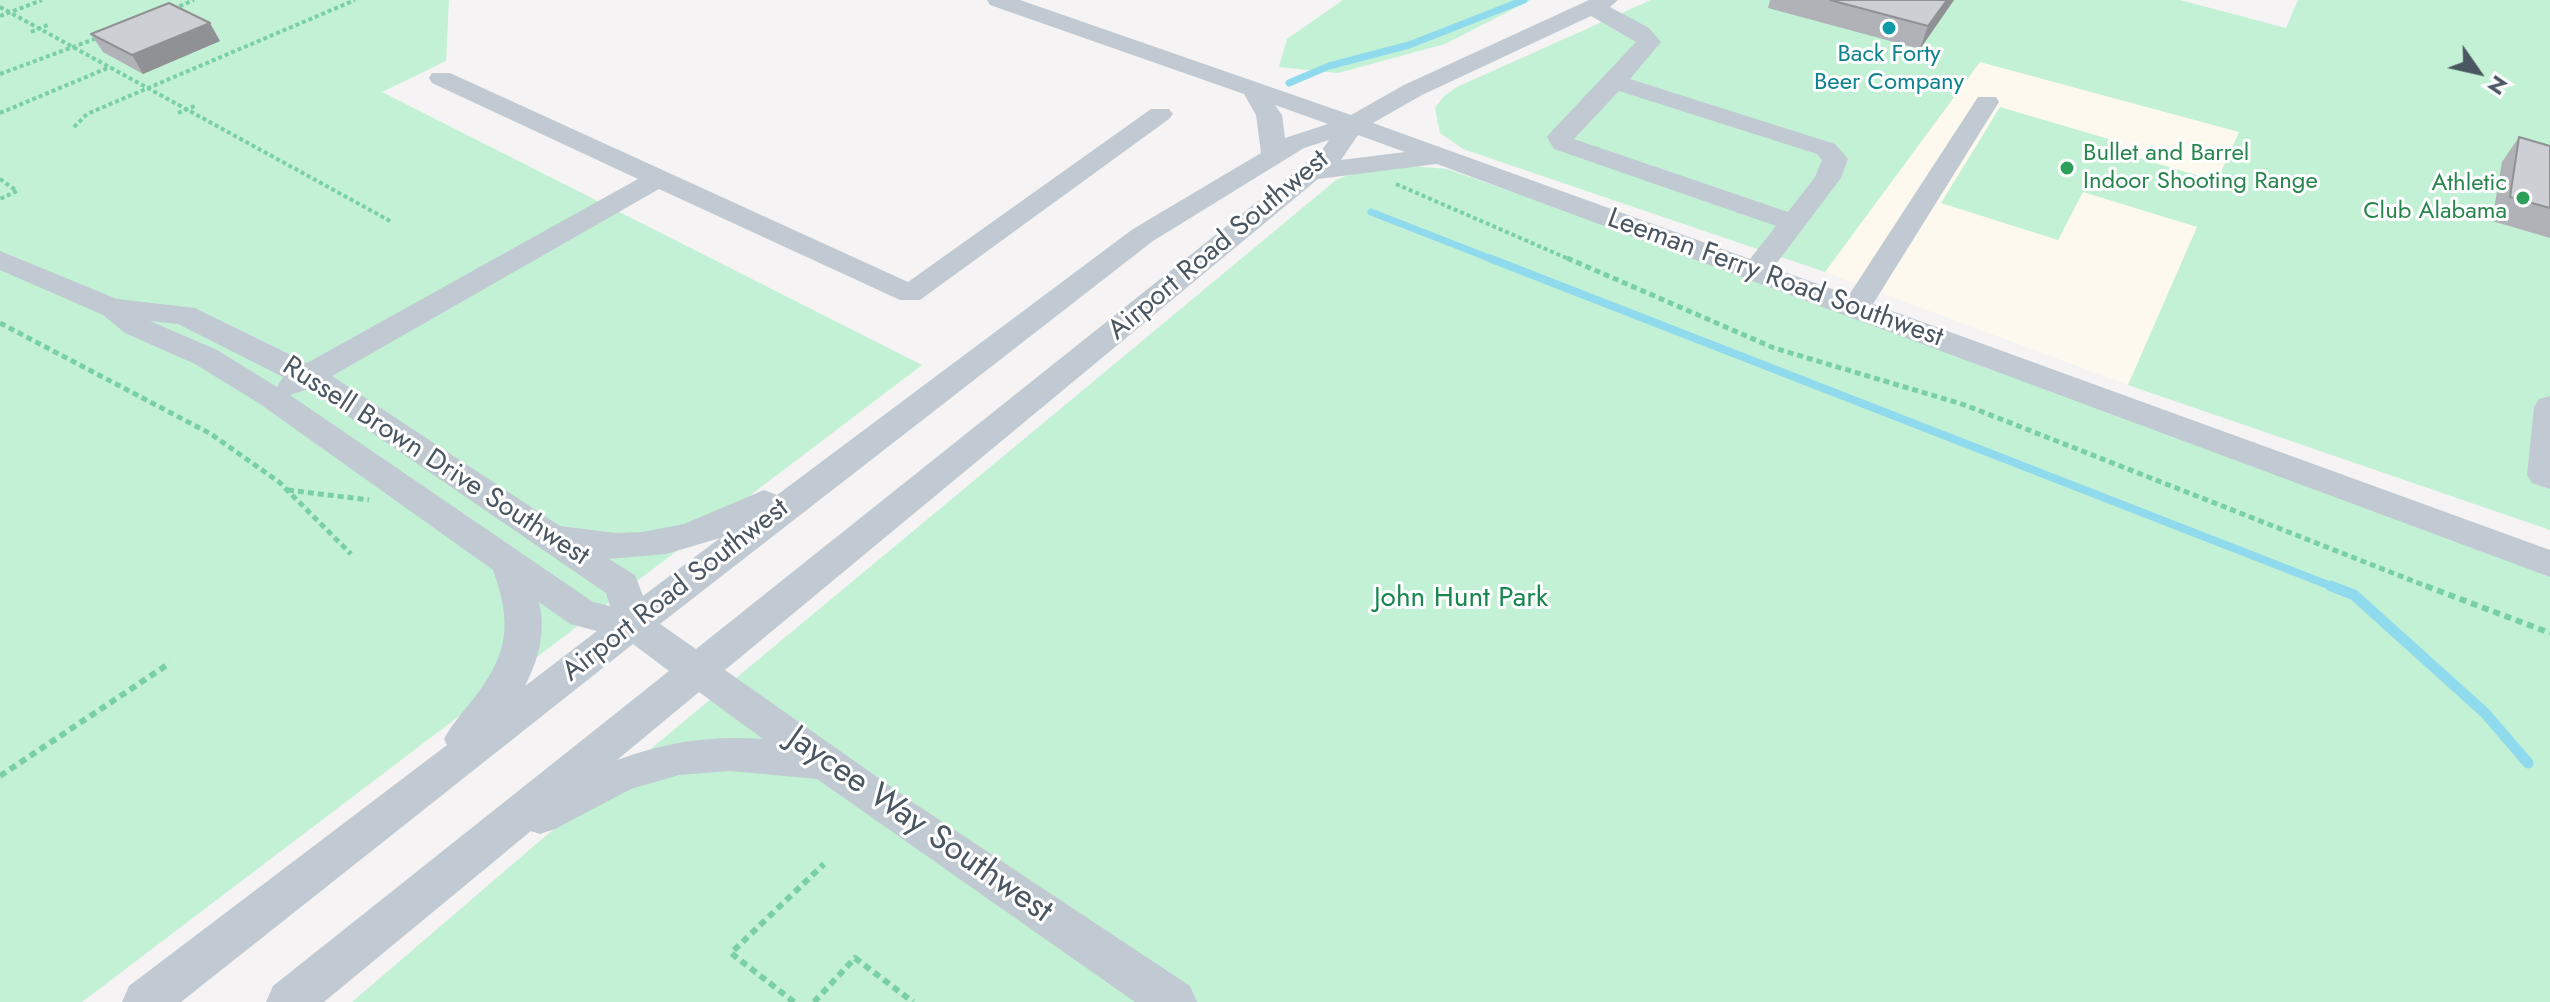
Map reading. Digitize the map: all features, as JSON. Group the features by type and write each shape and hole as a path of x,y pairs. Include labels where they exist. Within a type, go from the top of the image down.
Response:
{"street":[{"name":"Leeman Ferry Road Southwest","path":"998,0 1353,124 2550,564"},
{"path":"1353,124 1413,90 1600,4 1649,42 1560,137 1563,144 1794,223"},
{"path":"441,78 910,294 1160,114"},
{"path":"1614,82 1826,149 1835,159 1828,178 1755,272"},
{"path":"1253,89 1269,115 1274,155"},
{"path":"1855,309 1987,102"},
{"name":"Airport Road Southwest","path":"289,1002 467,858 846,459 1143,235 1295,143 1353,124"},
{"name":"Airport Road Southwest","path":"145,1002 398,807 665,648 1310,173 1331,156 1353,124"},
{"path":"1310,173 1375,162 1443,157"},
{"path":"271,397 659,178"},
{"name":"Russell Brown Drive Southwest","path":"0,260 113,308 136,326 206,357 271,397 583,614 665,648"},
{"name":"Russell Brown Drive Southwest","path":"113,308 184,315 308,376 622,585 665,648"},
{"path":"2550,407 2544,475 2550,477"},
{"path":"546,533 588,545 640,547 675,542 718,527 846,459"},
{"path":"398,807 459,746 502,692 522,650 527,628 523,597 508,561"},
{"name":"Jaycee Way Southwest","path":"665,648 1174,1002"},
{"path":"467,858 547,812 628,772 700,755 771,757 827,763"}],"path":[{"path":"0,16 42,0"},
{"path":"168,11 194,0"},
{"path":"74,127 87,114 355,0"},
{"path":"0,7 392,222"},
{"path":"31,32 50,24"},
{"path":"0,74 101,37"},
{"path":"0,113 111,67"},
{"path":"178,113 197,105"},
{"path":"0,179 17,191 0,199"},
{"path":"1383,179 1774,348 1965,405 2246,518 2550,633"},
{"path":"0,323 180,415 288,490 351,554"},
{"path":"288,490 373,500"},
{"path":"0,776 170,663"},
{"path":"794,1002 731,953 824,864"},
{"path":"814,1002 855,958 913,1002"}],"shaded area":[{"path":"1980,62 2240,132 2128,385 1825,272"}],"green space":[{"path":"0,0 449,0 446,61 382,92 922,365 82,1002 0,1002"},
{"path":"1343,0 1531,0 1445,44 1338,73 1279,67 1287,39"},
{"path":"1651,0 2180,0 2286,28 2298,0 2550,0 2550,530 2128,385 2197,227 2083,192 2058,240 1941,203 2000,107 2112,140 2108,149 2217,181 2239,132 1980,62 1825,272 1463,149 1440,133 1435,108 1444,96 1457,87"},
{"name":"John Hunt Park","path":"1400,165 1447,169 2118,405 2550,563 2550,1002 352,1002 535,845 1336,180 1361,170"}],"building":[{"path":"1830,0 1947,0 1928,26"},
{"path":"169,3 210,23 132,55 91,34"},
{"path":"2519,137 2550,146 2550,208 2510,197"}],"waterway":[{"path":"1289,83 1329,66 1409,45 1524,0"},
{"path":"1371,212 1494,260"},
{"path":"1489,258 2336,588"},
{"path":"2331,586 2354,595 2485,713 2528,763"}],"place":[{"name":"Back Forty Beer Company","path":"1889,28"},
{"name":"Bullet and Barrel Indoor Shooting Range","path":"2067,168"},
{"name":"Athletic Club Alabama","path":"2523,198"}]}
